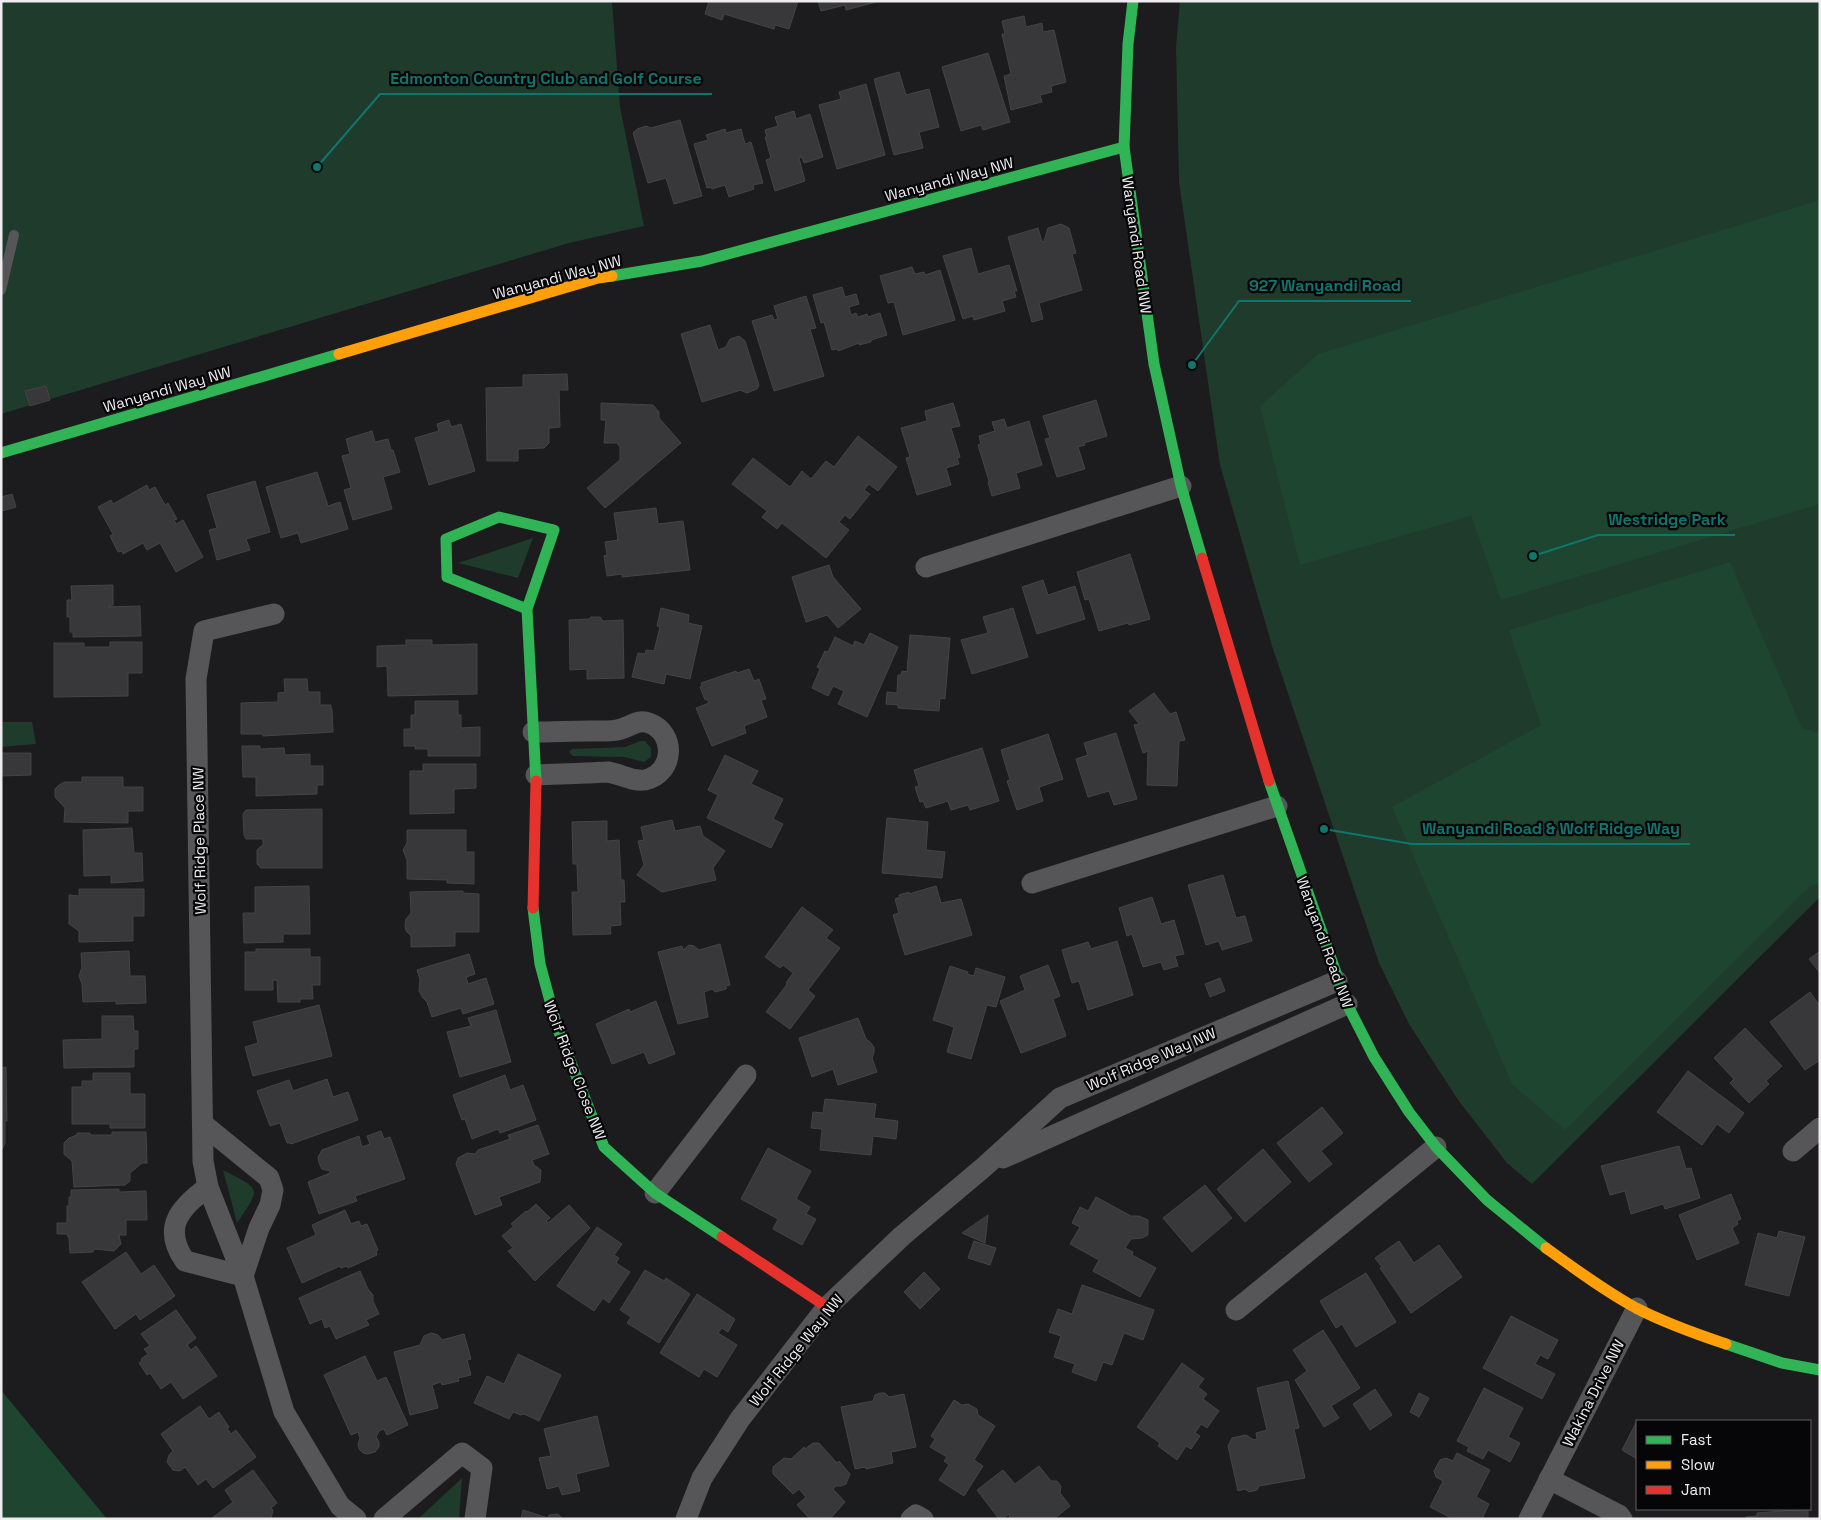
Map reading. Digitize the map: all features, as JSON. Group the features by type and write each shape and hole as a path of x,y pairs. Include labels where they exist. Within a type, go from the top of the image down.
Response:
{"street":[{"name":"Wanyandi Road NW","path":"1132,1 1128,44 1124,147 1154,364 1181,486 1277,806 1346,1004 1384,1073 1409,1112 1436,1147 1487,1200 1537,1242 1587,1278 1637,1308 1698,1335 1782,1363 1820,1370"},
{"name":"Wanyandi Way NW","path":"1,453 598,278 702,261 1124,147"},
{"path":"926,567 1181,486"},
{"name":"Wolf Ridge Close NW","path":"527,609 447,577 446,539 499,517 554,530 527,609 536,775 532,902 536,941 547,996 557,1027 604,1147 656,1193 827,1308"},
{"name":"Wolf Ridge Place NW","path":"274,614 204,631 196,678 204,1125 203,1161 208,1188 243,1276 284,1412 340,1506 356,1519"},
{"path":"533,732 604,731 621,729 639,722 649,723 658,728 665,736 669,745 669,755 666,764 661,771 645,780 635,780 608,772 536,775"},
{"path":"1032,883 1277,806"},
{"name":"Wolf Ridge Way NW","path":"686,1519 702,1478 740,1419 827,1308 902,1236 984,1167 1060,1098 1337,981"},
{"name":"Wolf Ridge Way NW","path":"984,1167 1346,1004"},
{"path":"656,1193 746,1075"},
{"path":"204,1125 269,1178 273,1190 270,1205 259,1228 243,1276 185,1261 175,1243 173,1227 179,1215 190,1200 208,1188"},
{"path":"1793,1151 1820,1128"},
{"path":"1236,1310 1436,1147"},
{"name":"Wakina Drive NW","path":"1529,1519 1637,1308"},
{"path":"384,1519 462,1453 482,1468 475,1519"},
{"path":"1549,1479 1619,1515 1622,1519"},
{"path":"911,1519 916,1515 923,1519"}],"lane":[{"path":"1,290 14,235"}],"green space":[{"path":"1,1 612,1 620,107 644,226 569,243 1,414"},
{"path":"1180,1 1820,1 1820,897 1532,1184 1507,1163 1458,1100 1409,1024 1379,963 1272,646 1220,465 1179,182 1176,47"},
{"path":"1820,200 1820,504 1501,600 1471,516 1300,565 1260,406 1318,354"},
{"path":"533,538 518,578 458,563"},
{"path":"1730,562 1802,728 1820,733 1820,883 1810,886 1565,1130 1512,1084 1392,807 1541,725 1509,630"},
{"path":"1,722 32,722 36,744 1,747"},
{"path":"645,741 651,748 651,757 644,762 624,757 573,756 569,752 572,749 625,747"},
{"path":"223,1170 245,1182 254,1190 251,1202 237,1223"},
{"path":"1,1390 107,1519 1,1519"},
{"path":"462,1478 459,1519 418,1519"}],"building":[{"path":"709,1 798,1 789,29 775,25 774,29 724,14 722,20 705,14"},
{"path":"818,1 880,1 846,10 845,5 821,11"},
{"path":"1024,16 1026,27 1042,23 1043,32 1054,30 1066,82 1051,86 1052,92 1040,95 1042,102 1011,110 1004,76 1011,74 1002,34 1005,34 1002,21"},
{"path":"988,53 1010,122 983,130 981,125 961,131 942,67"},
{"path":"899,72 906,95 929,89 939,127 919,132 923,148 894,155 874,79"},
{"path":"866,84 885,155 837,169 819,105 841,99 839,92"},
{"path":"794,111 796,119 810,114 823,157 804,163 802,157 799,158 805,181 775,191 766,160 771,158 765,130 778,126 775,117"},
{"path":"680,120 702,196 674,204 666,178 648,183 633,133 637,129 646,126 651,128"},
{"path":"725,129 726,133 741,129 745,144 751,142 763,183 753,185 754,189 729,197 725,185 712,189 711,187 707,188 694,144 708,140 706,135"},
{"path":"1061,224 1069,228 1076,253 1072,254 1082,290 1039,303 1043,319 1032,322 1008,237 1038,228 1042,242 1048,228"},
{"path":"971,248 978,274 1009,265 1017,291 1014,291 1016,297 1002,301 1005,311 974,320 973,316 963,319 943,256"},
{"path":"912,267 915,274 924,272 925,275 940,270 955,320 903,335 894,302 888,303 880,276"},
{"path":"842,287 845,297 856,294 859,304 849,307 851,315 856,313 858,317 867,314 868,317 880,313 887,335 871,340 871,342 859,345 859,343 838,351 838,349 832,350 824,322 821,323 813,295"},
{"path":"806,296 816,328 810,329 824,376 774,391 752,321 772,315 774,320 778,319 774,306"},
{"path":"710,325 718,350 726,347 730,339 739,336 745,341 759,385 757,389 747,393 741,390 702,402 681,334"},
{"path":"567,374 568,390 559,390 560,427 549,428 549,443 544,448 518,449 518,461 487,461 486,388 523,387 523,375"},
{"path":"46,386 50,400 30,406 25,391"},
{"path":"1096,400 1107,436 1084,443 1085,445 1078,447 1085,469 1057,477 1045,439 1050,438 1043,416"},
{"path":"601,403 653,405 659,412 659,418 681,443 605,508 587,488 620,460 620,447 617,443 604,443 606,420 601,420"},
{"path":"953,403 960,426 951,428 960,457 957,458 959,464 946,468 951,485 917,495 906,458 910,457 901,428 927,421 925,411"},
{"path":"1004,419 1007,428 1029,421 1042,465 1016,473 1020,488 992,496 988,482 990,481 978,445 981,444 979,436 995,431 992,422"},
{"path":"449,420 451,427 461,424 475,471 429,485 415,438 439,431 437,424"},
{"path":"372,431 375,442 388,439 400,472 383,477 392,509 353,520 344,490 351,488 342,456 350,454 346,439"},
{"path":"858,436 897,467 878,491 869,484 864,490 870,494 850,519 845,515 839,522 849,530 826,558 782,523 777,529 762,517 767,511 732,484 753,458 790,487 802,471 811,479 826,461 834,467"},
{"path":"317,472 328,506 340,502 348,529 301,543 298,533 281,538 266,487"},
{"path":"255,481 270,532 246,539 250,550 217,560 209,530 217,528 207,495"},
{"path":"147,485 149,490 155,487 165,505 168,503 177,519 174,520 176,524 183,520 203,557 176,572 160,543 147,550 143,543 123,554 122,551 118,552 110,536 113,534 98,507 111,500 113,504"},
{"path":"12,494 16,507 2,511 1,497"},
{"path":"656,508 658,524 683,521 690,570 622,577 622,574 607,576 604,556 607,555 605,542 618,540 614,513"},
{"path":"1130,554 1150,619 1099,631 1089,599 1085,600 1077,572"},
{"path":"829,565 833,577 861,609 838,628 827,615 806,622 792,577"},
{"path":"1043,580 1048,595 1075,586 1085,619 1037,634 1022,587"},
{"path":"113,585 113,605 108,607 140,606 141,636 73,637 73,632 70,632 70,617 67,617 67,600 72,600 71,586"},
{"path":"661,608 689,615 688,623 702,626 690,679 666,674 664,684 632,677 638,653 645,654 646,650 654,651 660,627 657,626"},
{"path":"1013,608 1028,657 972,674 961,640 988,633 983,617"},
{"path":"591,617 600,617 603,621 623,620 624,678 587,679 587,669 570,670 569,620 589,619"},
{"path":"870,633 898,647 867,717 838,704 844,691 833,686 828,696 812,688 820,669 817,667 825,651 828,652 835,637 853,646 855,641 864,645"},
{"path":"910,635 950,638 945,699 940,698 939,711 898,708 898,705 886,704 887,692 897,693 898,675 901,675 902,671 907,672"},
{"path":"406,640 432,640 432,645 477,644 477,694 388,696 387,666 377,667 377,646 406,645"},
{"path":"110,642 142,642 142,673 128,673 128,696 54,697 54,643 84,643 84,647 110,647"},
{"path":"749,669 754,681 759,679 766,699 761,700 767,717 744,726 746,733 712,746 696,708 709,703 707,699 705,700 700,687 702,686 701,683 736,671 737,673"},
{"path":"284,679 307,679 308,692 320,692 320,705 331,705 333,732 263,736 263,734 241,734 241,703 278,702 278,693 285,692"},
{"path":"1154,693 1170,714 1176,712 1185,740 1179,741 1177,786 1147,785 1148,751 1143,753 1134,725 1139,724 1129,711"},
{"path":"415,701 458,701 458,715 461,715 461,728 480,727 480,756 428,756 428,749 415,749 415,746 404,746 404,729 411,729 411,715 415,715"},
{"path":"1116,733 1137,799 1114,805 1109,791 1088,797 1076,759 1088,755 1084,743"},
{"path":"1048,734 1063,779 1039,787 1043,801 1017,810 1007,781 1010,780 1001,750"},
{"path":"242,746 260,746 260,749 284,748 285,755 310,754 310,766 323,766 323,785 317,785 317,794 256,796 256,777 243,777"},
{"path":"982,748 999,801 970,810 968,805 951,810 948,801 926,808 923,801 920,802 915,787 919,786 914,770"},
{"path":"1,753 31,753 31,775 1,776"},
{"path":"725,755 758,771 751,784 783,799 773,819 783,824 771,848 707,818 718,795 708,790"},
{"path":"423,764 476,764 476,788 454,789 454,813 410,814 410,771 423,771"},
{"path":"82,777 123,777 123,787 143,787 143,811 128,811 128,823 64,822 65,808 55,797 55,789 65,782 82,782"},
{"path":"322,809 322,868 261,868 257,864 257,850 263,846 263,839 246,839 244,835 243,814 246,810"},
{"path":"887,818 928,822 926,850 945,852 942,878 882,873"},
{"path":"672,820 675,831 700,826 703,836 725,851 713,868 716,880 662,892 637,875 644,865 638,841 644,840 641,827"},
{"path":"607,821 607,841 619,840 621,880 624,880 625,902 620,902 621,925 610,926 611,934 573,935 572,892 578,892 577,864 573,864 572,822"},
{"path":"132,828 134,853 142,853 143,881 111,883 111,875 84,876 83,830"},
{"path":"407,830 466,830 466,852 474,852 474,884 447,883 447,880 407,879 407,860 403,850 407,843"},
{"path":"1223,875 1236,918 1245,916 1252,941 1222,950 1219,941 1206,945 1188,885"},
{"path":"309,886 310,934 283,934 283,942 244,943 243,913 255,913 255,887"},
{"path":"936,886 941,903 961,899 972,935 905,955 893,915 899,913 895,899 900,897 899,895"},
{"path":"79,889 144,889 144,916 133,916 133,941 79,942 79,931 69,924 69,895 79,896"},
{"path":"463,891 463,893 479,894 479,932 455,932 455,946 411,947 411,936 406,931 405,926 406,919 411,913 410,892"},
{"path":"1152,897 1161,924 1174,920 1184,954 1175,956 1178,966 1164,970 1161,962 1143,967 1132,934 1127,936 1119,908"},
{"path":"802,907 833,930 826,938 840,948 808,990 815,996 790,1029 766,1012 788,983 786,983 793,973 783,965 780,968 765,957"},
{"path":"1117,941 1133,995 1088,1010 1079,981 1072,983 1062,950 1088,942 1091,949"},
{"path":"720,944 730,985 726,986 726,989 715,992 712,989 704,992 708,1017 678,1024 658,952 682,946 683,950 689,945 699,950"},
{"path":"256,949 310,949 310,957 320,957 320,985 312,985 313,999 300,999 300,1002 278,1002 277,980 273,980 273,990 245,990 245,952 256,952"},
{"path":"129,951 130,976 145,976 146,1003 116,1004 116,1001 83,1002 82,984 79,976 82,967 81,953"},
{"path":"1820,951 1820,973 1809,959"},
{"path":"469,954 475,974 466,977 468,984 486,978 494,1004 463,1014 461,1008 432,1017 427,1002 419,991 420,979 417,970"},
{"path":"1048,965 1060,996 1053,999 1066,1036 1021,1053 1000,1001 1025,990 1020,976"},
{"path":"950,966 974,976 976,968 1005,977 996,1007 987,1005 971,1059 947,1052 954,1027 933,1020"},
{"path":"1220,978 1225,991 1210,997 1205,984"},
{"path":"1810,992 1820,1006 1820,1060 1805,1070 1770,1022"},
{"path":"656,1001 675,1054 649,1064 644,1052 612,1064 596,1024 629,1009 630,1012"},
{"path":"319,1005 332,1056 253,1076 245,1047 258,1043 253,1022"},
{"path":"496,1010 511,1062 460,1077 447,1032 471,1026 468,1018"},
{"path":"102,1016 133,1016 134,1031 138,1031 138,1049 134,1049 134,1067 64,1068 63,1040 102,1039"},
{"path":"858,1018 866,1039 874,1047 872,1058 877,1072 838,1085 833,1069 812,1077 799,1038"},
{"path":"1745,1028 1782,1066 1766,1081 1769,1084 1749,1103 1730,1083 1734,1079 1714,1058"},
{"path":"6,1067 7,1121 5,1121 5,1143 1,1152 1,1068"},
{"path":"1688,1071 1744,1113 1729,1133 1717,1124 1702,1145 1657,1112"},
{"path":"93,1073 130,1073 130,1094 145,1094 145,1128 110,1128 110,1124 72,1124 72,1087 82,1087 82,1081 93,1081"},
{"path":"505,1075 510,1090 523,1085 536,1120 500,1133 498,1129 472,1139 465,1119 462,1120 453,1095"},
{"path":"327,1079 333,1097 348,1092 358,1120 291,1144 287,1143 280,1123 270,1126 257,1091 289,1080 293,1091"},
{"path":"825,1099 876,1104 874,1118 898,1121 896,1139 873,1136 871,1155 820,1150 822,1129 811,1128 813,1112 823,1113"},
{"path":"1322,1107 1343,1133 1321,1151 1332,1164 1309,1182 1277,1143"},
{"path":"538,1125 549,1154 532,1160 534,1165 541,1170 540,1182 499,1197 502,1205 475,1215 456,1164 458,1158 467,1153 475,1154 478,1150 510,1139 508,1135"},
{"path":"381,1131 384,1139 390,1137 405,1179 355,1196 357,1201 319,1214 308,1182 330,1173 330,1171 322,1169 319,1163 318,1157 322,1150 359,1136 362,1147 370,1144 367,1136"},
{"path":"112,1132 146,1132 147,1163 142,1163 130,1173 130,1181 125,1185 74,1187 72,1161 64,1154 64,1143 69,1138 77,1135 77,1133 112,1135"},
{"path":"1679,1146 1686,1169 1691,1168 1700,1198 1665,1209 1663,1204 1631,1214 1625,1191 1610,1195 1601,1166"},
{"path":"768,1148 811,1171 796,1199 810,1207 806,1214 816,1219 802,1245 773,1229 778,1219 741,1199"},
{"path":"1263,1149 1291,1182 1245,1222 1217,1189"},
{"path":"1205,1185 1232,1218 1192,1252 1163,1218"},
{"path":"119,1189 119,1192 146,1191 147,1220 126,1220 126,1235 119,1235 121,1244 114,1251 94,1249 93,1252 70,1253 69,1237 67,1234 57,1234 57,1223 67,1223 67,1206 69,1206 71,1190"},
{"path":"1731,1194 1741,1219 1732,1228 1739,1243 1697,1260 1679,1215"},
{"path":"1096,1197 1131,1216 1139,1216 1148,1220 1148,1235 1142,1238 1131,1239 1125,1248 1133,1252 1132,1255 1156,1268 1140,1297 1093,1271 1099,1260 1070,1244 1080,1227 1072,1223 1080,1207 1088,1211"},
{"path":"536,1204 550,1218 546,1221 548,1223 569,1205 590,1228 535,1281 508,1251 513,1248 502,1236 514,1226 511,1224"},
{"path":"345,1210 351,1224 359,1221 361,1226 367,1224 378,1250 376,1251 377,1255 348,1268 347,1266 341,1268 340,1266 302,1283 287,1248 316,1235 312,1225"},
{"path":"988,1215 985,1243 962,1233"},
{"path":"597,1227 622,1244 614,1255 619,1258 616,1263 630,1272 609,1303 603,1298 594,1311 557,1286"},
{"path":"1779,1231 1805,1237 1789,1296 1745,1285 1758,1233 1777,1238"},
{"path":"974,1241 996,1248 990,1265 968,1258"},
{"path":"1399,1241 1414,1263 1439,1245 1462,1277 1411,1313 1375,1258"},
{"path":"126,1252 141,1274 154,1265 175,1296 140,1320 136,1314 115,1329 82,1282"},
{"path":"645,1270 664,1281 666,1278 690,1294 659,1343 627,1323 631,1317 620,1310"},
{"path":"360,1271 368,1289 373,1295 373,1301 379,1314 366,1320 369,1325 336,1339 330,1326 325,1328 322,1319 310,1324 299,1298"},
{"path":"924,1272 940,1289 920,1309 904,1292"},
{"path":"1366,1273 1396,1322 1356,1347 1342,1324 1336,1328 1320,1301"},
{"path":"1082,1285 1154,1310 1143,1340 1124,1333 1112,1365 1103,1362 1096,1381 1072,1372 1075,1364 1054,1357 1061,1336 1049,1332 1058,1309 1072,1314"},
{"path":"697,1294 735,1319 728,1332 722,1328 718,1333 737,1345 717,1377 704,1369 699,1377 660,1353"},
{"path":"176,1310 196,1338 187,1345 191,1350 196,1346 217,1376 183,1399 171,1382 161,1389 150,1373 147,1375 139,1363 148,1354 144,1349 150,1346 141,1334"},
{"path":"1511,1316 1558,1340 1548,1359 1540,1355 1535,1364 1555,1374 1542,1399 1483,1368"},
{"path":"1323,1330 1360,1388 1331,1406 1339,1418 1324,1427 1295,1380 1307,1371 1293,1350"},
{"path":"431,1333 438,1335 442,1340 464,1334 471,1359 467,1360 471,1375 458,1378 459,1381 442,1385 441,1382 432,1385 438,1408 410,1415 394,1352 420,1345 424,1336"},
{"path":"518,1354 561,1375 539,1421 524,1414 521,1415 513,1412 509,1419 474,1403 487,1376 504,1384"},
{"path":"365,1356 377,1381 386,1377 408,1425 387,1435 384,1429 379,1431 376,1437 379,1447 375,1452 368,1454 363,1453 359,1449 360,1438 358,1432 351,1435 324,1375"},
{"path":"1182,1363 1204,1379 1198,1387 1207,1394 1203,1399 1219,1411 1207,1428 1201,1424 1195,1433 1200,1436 1191,1449 1186,1446 1177,1460 1158,1446 1160,1443 1137,1427"},
{"path":"1288,1381 1299,1428 1294,1429 1305,1478 1259,1486 1257,1490 1249,1492 1245,1489 1238,1491 1228,1446 1232,1438 1246,1435 1254,1440 1257,1439 1256,1433 1267,1430 1257,1388"},
{"path":"1484,1388 1523,1408 1508,1437 1520,1443 1510,1462 1488,1450 1483,1459 1467,1451 1469,1447 1457,1441"},
{"path":"1375,1389 1392,1415 1370,1430 1353,1404"},
{"path":"885,1393 889,1397 904,1394 916,1447 891,1452 893,1463 866,1469 865,1467 855,1469 841,1407 873,1401 875,1395"},
{"path":"1419,1393 1429,1398 1419,1417 1410,1412"},
{"path":"954,1400 962,1405 968,1404 977,1409 978,1415 995,1426 974,1460 983,1466 964,1496 939,1480 949,1465 944,1461 947,1457 930,1447 935,1439 931,1436"},
{"path":"200,1406 209,1419 219,1412 229,1427 227,1428 231,1434 236,1430 256,1457 213,1488 206,1479 198,1485 185,1467 180,1471 173,1470 167,1462 169,1455 173,1451 161,1434"},
{"path":"597,1416 609,1466 576,1474 580,1491 562,1495 559,1486 547,1489 539,1458 551,1456 544,1429"},
{"path":"1636,1423 1636,1458 1622,1450"},
{"path":"813,1443 819,1443 850,1474 846,1484 836,1486 833,1489 845,1502 830,1519 810,1519 797,1505 806,1497 799,1489 793,1494 773,1474 773,1467 784,1458 791,1459 804,1447 805,1449"},
{"path":"1457,1453 1490,1470 1476,1497 1489,1504 1482,1519 1453,1519 1430,1507 1443,1481 1436,1477 1434,1471 1440,1460 1446,1458 1453,1461"},
{"path":"1039,1466 1051,1481 1057,1481 1061,1486 1060,1493 1070,1506 1054,1519 1010,1519 1009,1514 1003,1519 999,1519 977,1490 1003,1470 1015,1484"},
{"path":"253,1470 277,1503 271,1508 273,1510 271,1519 211,1519 233,1502 225,1490"},
{"path":"523,1510 548,1518 549,1515 558,1514 563,1519 521,1519"},
{"path":"1808,1510 1808,1519 1746,1519 1746,1517 1757,1516 1757,1513"}],"traffic: fast":[{"path":"1133,1 1128,44 1124,147 1154,364 1181,486 1202,558"},
{"path":"612,276 702,261 1124,147"},
{"path":"1,453 339,354"},
{"path":"527,609 447,577 446,539 499,517 554,530 527,609 536,781"},
{"path":"1269,781 1347,1004 1374,1057 1409,1112 1436,1147 1487,1200 1546,1248"},
{"path":"533,908 540,964 557,1027 604,1147 655,1193 722,1237"},
{"path":"1726,1344 1782,1363 1820,1370"}],"traffic: slow":[{"path":"339,354 598,278 612,276"},
{"path":"1546,1248 1579,1272 1636,1308 1658,1319 1726,1344"}],"traffic: jam":[{"path":"1202,558 1269,781"},
{"path":"533,908 536,781"},
{"path":"722,1237 827,1307"}],"place":[{"name":"Edmonton Country Club and Golf Course","path":"317,167"},
{"name":"927 Wanyandi Road","path":"1192,365"},
{"name":"Westridge Park","path":"1533,556"},
{"name":"Wanyandi Road & Wolf Ridge Way","path":"1324,829"}]}
